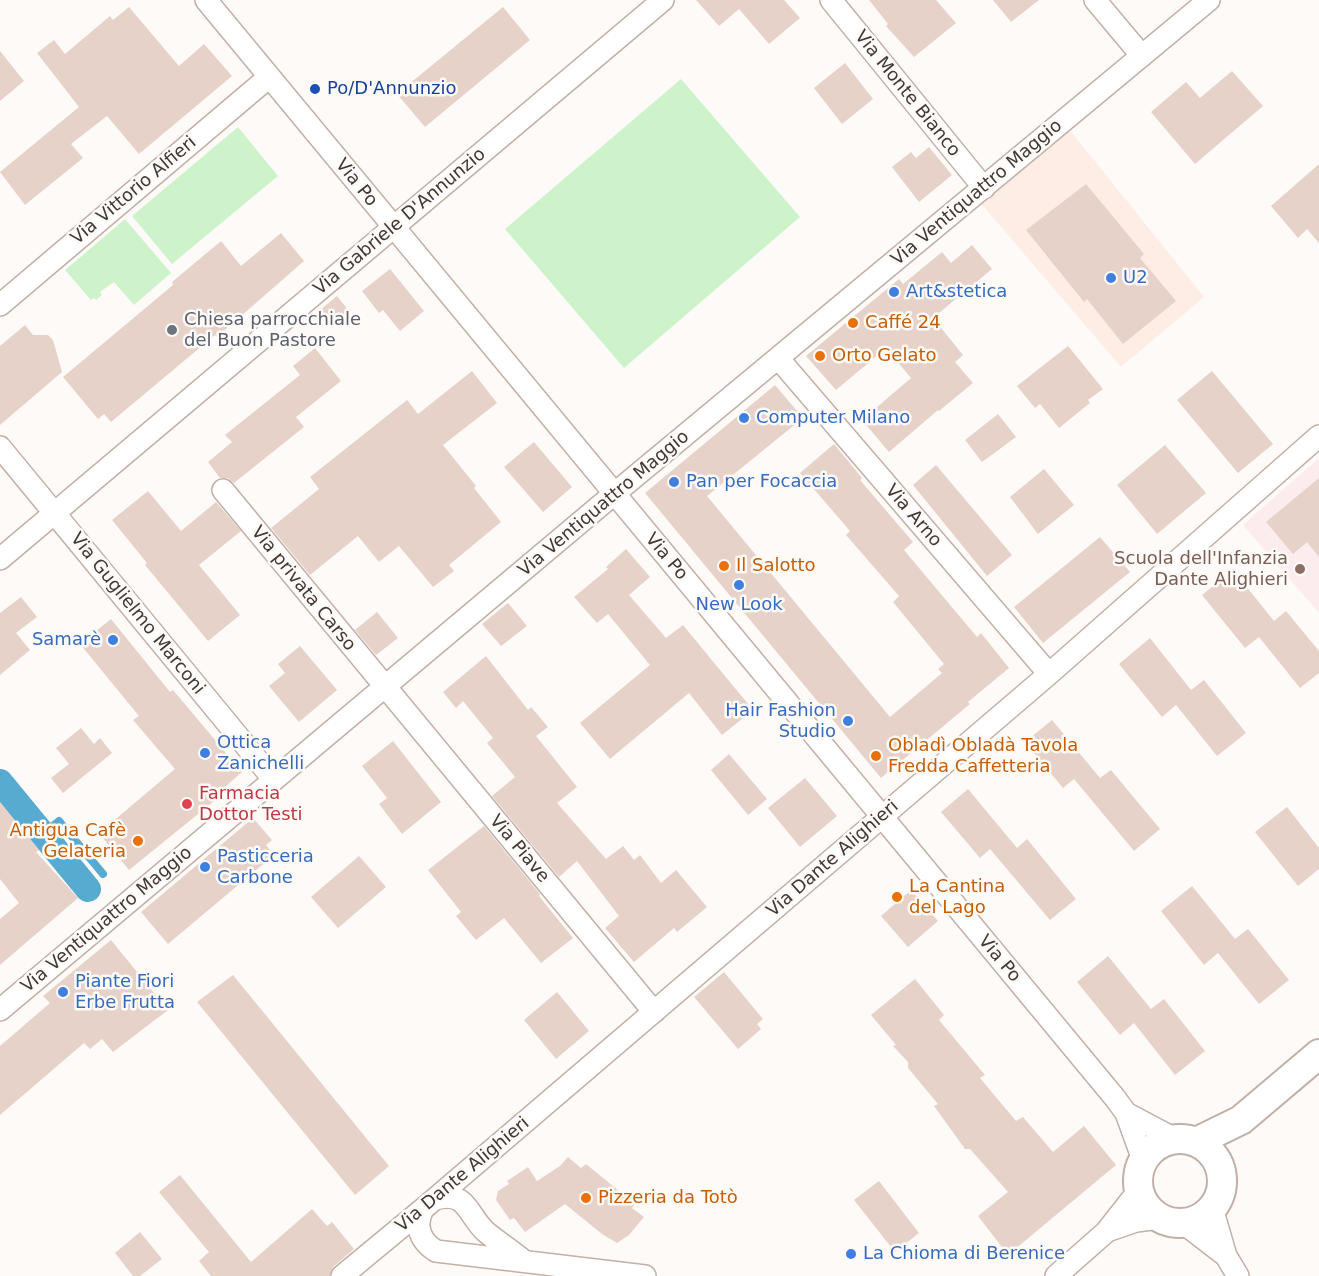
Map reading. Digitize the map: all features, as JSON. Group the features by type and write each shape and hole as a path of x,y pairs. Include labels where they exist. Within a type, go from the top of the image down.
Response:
{"street":[{"name":"Via Po","path":"206,0 1126,1113 1143,1160"},
{"name":"Via Gabriele D'Annunzio","path":"0,560 112,463 663,0"},
{"name":"Via Monte Bianco","path":"831,0 984,188"},
{"path":"1095,0 1142,56"},
{"name":"Via Ventiquattro Maggio","path":"0,1010 614,494 1209,0"},
{"name":"Via Vittorio Alfieri","path":"0,305 269,77"},
{"name":"Via Arno","path":"778,358 1049,674"},
{"name":"Via Dante Alighieri","path":"342,1276 1049,674 1319,436"},
{"name":"Via Guglielmo Marconi","path":"0,447 274,780"},
{"name":"Via privata Carso","path":"223,490 384,687"},
{"name":"Via Piave","path":"384,687 654,1012"},
{"path":"1226,1256 1171,1220 1150,1211 1139,1190 1139,1169 1143,1160 1151,1150 1162,1143 1185,1140 1241,1120 1319,1054"},
{"name":"Via Po","path":"1126,1113 1185,1140"},
{"path":"1106,1232 1136,1221 1194,1221 1212,1208 1221,1187 1221,1175 1227,1149 1241,1120"},
{"path":"1185,1140 1208,1149 1217,1161 1221,1175"},
{"path":"1056,1276 1106,1232 1139,1190"},
{"path":"524,1261 484,1230 463,1203 450,1197 429,1204 419,1221 419,1230 428,1246 436,1251 524,1261 558,1270 645,1276"},
{"path":"1212,1208 1226,1256 1238,1276"}],"shaded area":[{"path":"1069,129 1204,297 1121,367 979,201"},
{"name":"Scuola dell'Infanzia Dante Alighieri","path":"1319,458 1319,613 1243,525"}],"green space":[{"path":"681,79 800,217 624,368 505,229"},
{"path":"238,127 278,176 172,264 132,216"},
{"path":"125,219 171,273 134,305 114,282 100,292 102,295 96,300 94,298 91,300 65,270"}],"building":[{"path":"696,0 784,0 800,18 769,44 739,9 719,26"},
{"path":"869,0 936,0 956,23 914,57 886,26 888,24"},
{"path":"993,0 1039,0 1011,22"},
{"path":"129,7 179,66 204,44 232,76 139,154 107,116 71,144 83,158 25,205 0,172 79,107 37,53 54,40 65,54 110,16 113,20"},
{"path":"503,7 530,40 425,127 397,94"},
{"path":"0,51 24,81 0,101"},
{"path":"845,63 873,99 842,124 814,88"},
{"path":"1232,71 1263,106 1195,164 1151,112 1186,82 1200,98"},
{"path":"929,147 952,175 919,202 892,167 911,152 916,158"},
{"path":"1319,164 1319,243 1307,229 1298,238 1271,206"},
{"name":"U2","path":"1086,184 1144,254 1140,258 1176,301 1123,344 1087,299 1084,302 1026,230"},
{"name":"Chiesa parrocchiale del Buon Pastore","path":"281,233 304,261 217,337 215,335 111,422 104,414 98,419 63,377 173,285 172,282 221,241 241,266"},
{"path":"972,245 992,269 933,318 963,355 955,362 973,383 889,452 862,420 911,378 886,348 836,390 806,356 899,279 903,284 942,252 951,263"},
{"path":"390,269 424,311 400,331 383,310 379,313 362,291"},
{"path":"337,296 349,311 331,326 319,311"},
{"path":"25,325 33,335 48,335 53,340 62,372 0,425 0,346"},
{"path":"1068,346 1103,389 1088,400 1090,403 1059,428 1040,404 1035,408 1017,386"},
{"path":"315,348 341,381 296,417 304,427 234,483 228,478 220,478 208,462 232,442 225,435 300,375 293,366"},
{"path":"472,371 497,403 443,445 501,522 449,565 454,571 433,587 399,546 379,562 358,536 310,575 271,528 319,489 310,477 407,400 418,414"},
{"path":"1212,371 1273,444 1238,473 1177,400"},
{"path":"775,385 803,418 707,496 890,717 942,673 938,669 944,664 893,602 899,596 846,535 850,531 800,473 834,444 862,478 860,480 913,542 904,550 977,637 981,633 1009,668 968,702 970,704 881,778 645,493"},
{"path":"998,414 1016,437 982,462 965,440"},
{"path":"534,442 572,487 543,512 504,467"},
{"path":"1165,445 1206,493 1157,534 1117,485"},
{"path":"936,465 1012,555 987,576 913,485"},
{"path":"1044,469 1074,505 1038,534 1010,497"},
{"path":"1319,478 1319,557 1307,542 1293,554 1266,522"},
{"path":"148,491 181,531 216,502 241,531 199,565 240,615 208,641 145,565 147,563 112,520"},
{"path":"1100,537 1130,572 1043,643 1014,607"},
{"path":"626,549 650,577 629,595 666,638 683,625 753,710 722,735 689,693 610,759 580,723 650,665 608,614 597,623 574,597 608,569 606,567"},
{"path":"1233,570 1274,621 1286,611 1319,651 1319,673 1300,688 1259,637 1245,648 1202,595"},
{"path":"21,597 37,617 16,633 30,650 0,675 0,613"},
{"path":"508,603 527,626 501,646 482,624"},
{"path":"377,612 398,638 376,655 355,630"},
{"path":"111,619 170,692 173,690 242,772 226,786 229,789 129,870 99,833 175,769 133,720 139,716 80,644"},
{"path":"1150,638 1191,690 1204,680 1246,733 1217,756 1176,705 1162,717 1119,664"},
{"path":"300,646 337,690 299,722 269,686 285,673 278,664"},
{"path":"486,656 528,710 531,707 548,727 536,736 577,787 557,803 606,859 623,846 634,860 640,855 661,883 676,870 707,907 677,932 674,928 634,962 605,928 619,916 577,861 559,877 492,796 515,777 487,743 493,738 463,701 456,708 443,692"},
{"path":"1052,720 1100,778 1111,770 1160,829 1134,851 1074,779 1063,788 1025,742"},
{"path":"81,728 94,744 100,738 112,753 63,793 51,778 69,764 56,748"},
{"path":"393,741 441,802 402,834 379,804 387,798 362,766"},
{"path":"729,754 767,799 748,815 711,770"},
{"path":"805,778 837,816 800,847 768,808"},
{"path":"968,789 1017,848 1027,839 1076,899 1050,920 990,849 980,858 941,812"},
{"path":"0,802 39,850 36,852 78,898 0,965 0,919 19,903 0,879"},
{"path":"1287,807 1319,848 1319,869 1298,886 1255,832"},
{"path":"253,818 272,840 266,845 274,855 168,944 141,912"},
{"path":"484,826 573,938 541,963 504,918 476,940 456,916 461,912 428,870"},
{"path":"359,856 386,887 338,928 311,897"},
{"path":"1192,886 1235,939 1248,929 1289,980 1259,1004 1218,953 1204,965 1161,911"},
{"path":"911,890 938,921 908,947 881,916"},
{"path":"111,940 168,1010 113,1052 102,1039 90,1049 84,1043 0,1115 0,1046 50,1003 43,996"},
{"path":"1108,956 1151,1009 1164,999 1205,1051 1175,1075 1134,1023 1120,1035 1077,982"},
{"path":"724,972 763,1019 757,1024 761,1029 738,1049 694,997"},
{"path":"233,975 389,1166 355,1195 197,1002"},
{"path":"915,979 944,1015 939,1020 985,1075 980,1078 1016,1121 1023,1117 1053,1152 1084,1126 1116,1165 1008,1255 978,1216 1008,1192 970,1149 965,1149 934,1106 938,1104 908,1068 908,1062 893,1046 896,1045 871,1015"},
{"path":"557,992 589,1031 556,1059 524,1020"},
{"path":"568,1157 581,1168 586,1164 635,1204 632,1208 644,1217 629,1235 617,1243 602,1234 565,1204 525,1232 514,1218 510,1220 496,1200 498,1191 509,1184 507,1181 528,1167 537,1181 560,1166"},
{"path":"180,1175 251,1262 312,1209 327,1226 332,1222 354,1249 333,1267 330,1276 211,1276 199,1261 209,1252 159,1192"},
{"path":"879,1181 919,1233 895,1252 854,1200"},
{"path":"140,1232 162,1259 140,1276 133,1276 115,1253"}],"waterway":[{"path":"0,782 88,889"},
{"path":"43,834 59,821 103,874"}],"place":[{"name":"Po/D'Annunzio","path":"315,89"},
{"name":"U2","path":"1111,278"},
{"name":"Art&stetica","path":"894,292"},
{"name":"Caffé 24","path":"853,323"},
{"name":"Chiesa parrocchiale del Buon Pastore","path":"172,330"},
{"name":"Orto Gelato","path":"820,356"},
{"name":"Computer Milano","path":"744,418"},
{"name":"Pan per Focaccia","path":"674,482"},
{"name":"Il Salotto","path":"724,566"},
{"name":"Scuola dell'Infanzia Dante Alighieri","path":"1300,569"},
{"name":"New Look","path":"739,585"},
{"name":"Samarè","path":"113,640"},
{"name":"Hair Fashion Studio","path":"848,721"},
{"name":"Ottica Zanichelli","path":"205,753"},
{"name":"Obladì Obladà Tavola Fredda Caffetteria","path":"876,756"},
{"name":"Farmacia Dottor Testi","path":"187,804"},
{"name":"Antigua Cafè Gelateria","path":"138,841"},
{"name":"Pasticceria Carbone","path":"205,867"},
{"name":"La Cantina del Lago","path":"897,897"},
{"name":"Piante Fiori Erbe Frutta","path":"63,992"},
{"name":"Pizzeria da Totò","path":"586,1198"},
{"name":"La Chioma di Berenice","path":"851,1254"}]}
